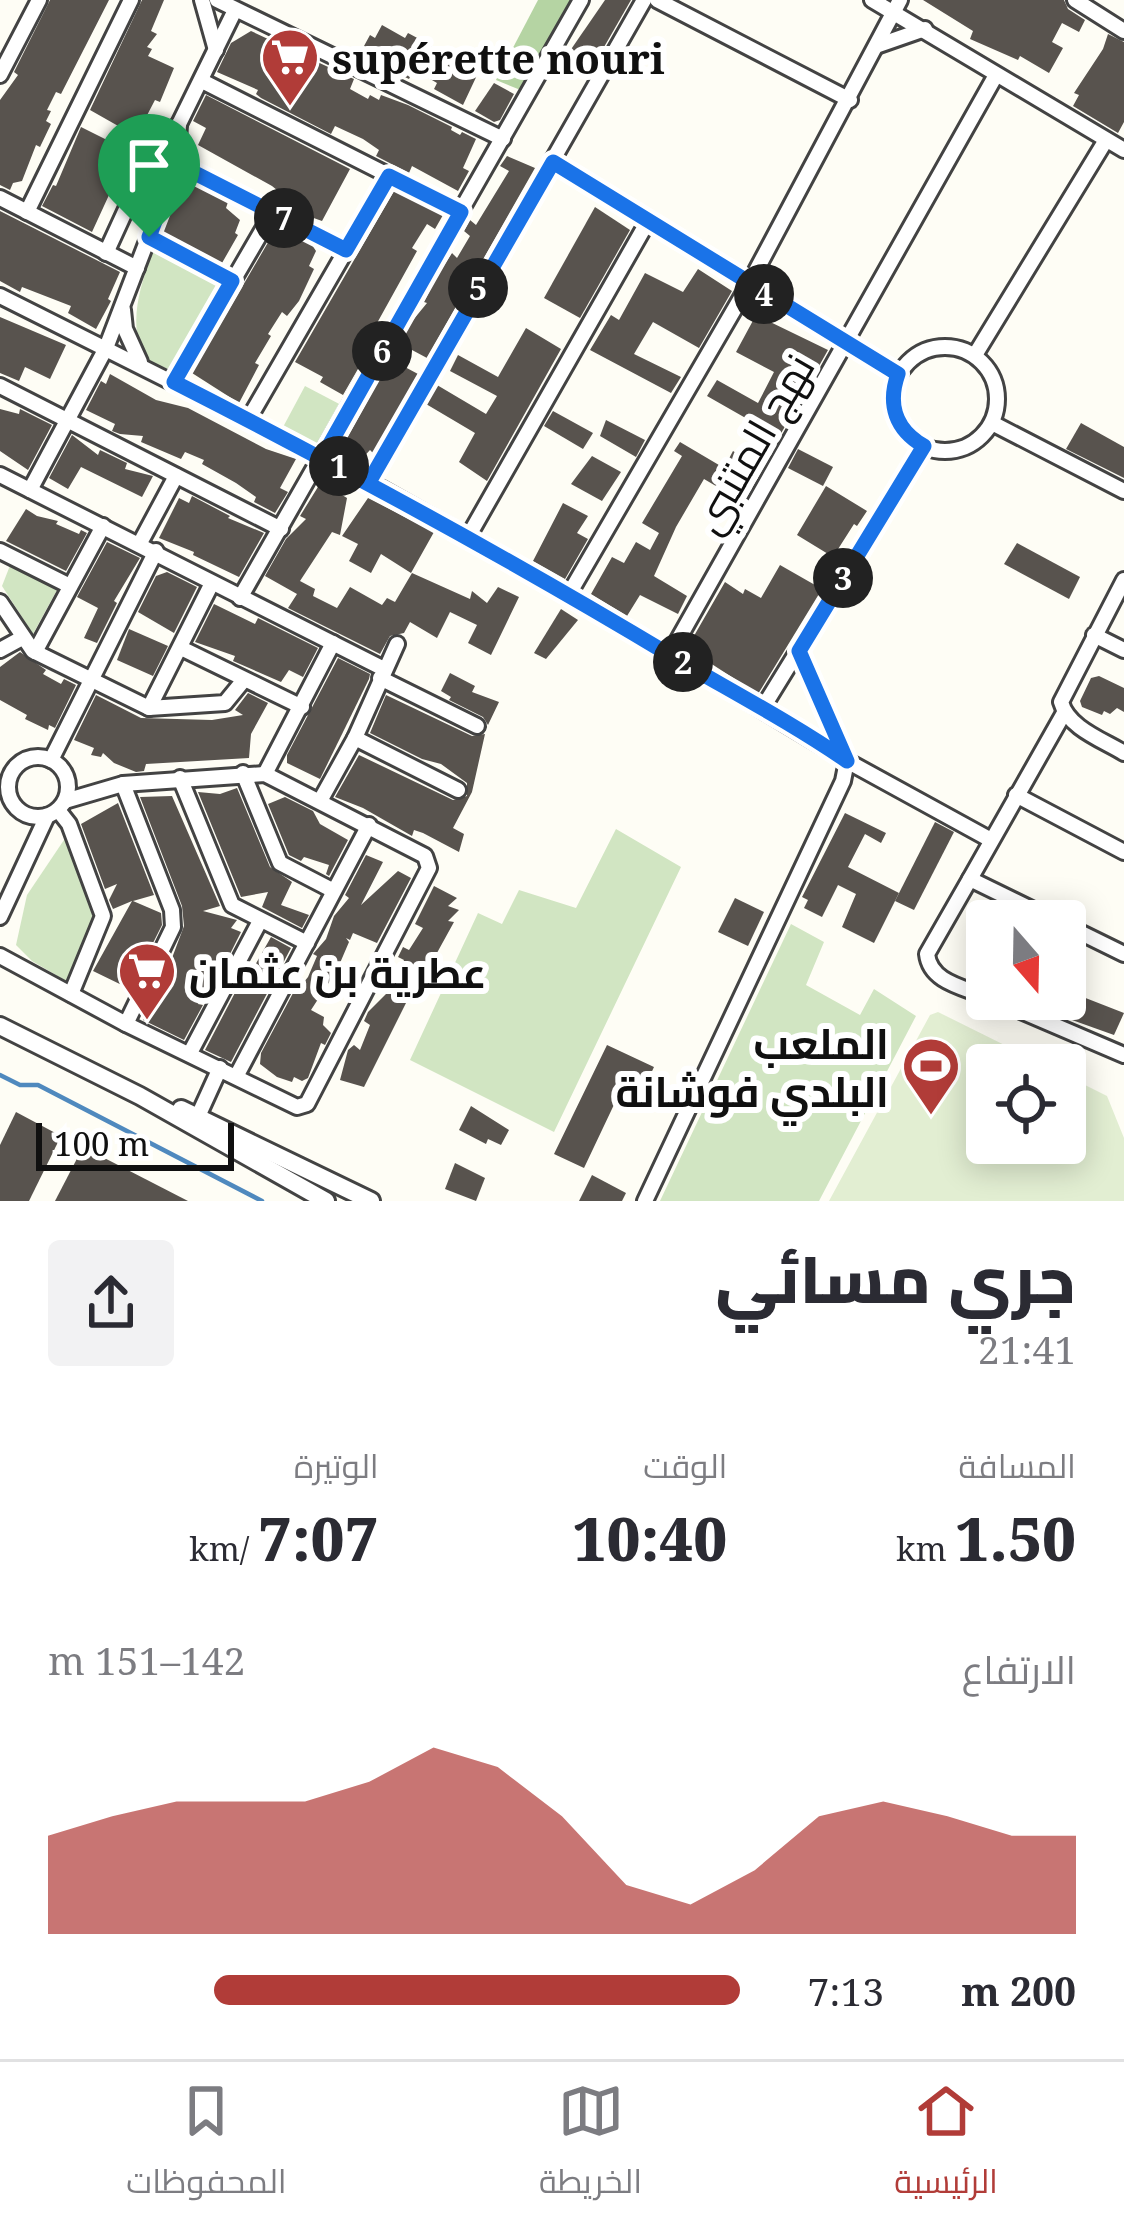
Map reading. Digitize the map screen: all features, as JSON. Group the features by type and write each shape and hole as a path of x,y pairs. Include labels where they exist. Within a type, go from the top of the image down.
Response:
{"street":[{"path":"0,75 39,0"},
{"path":"27,212 130,0"},
{"path":"202,0 216,50"},
{"path":"217,0 503,140"},
{"path":"240,598 581,0"},
{"path":"369,482 644,0"},
{"path":"657,0 850,100"},
{"path":"872,0 899,6 925,29 996,75 1124,150"},
{"path":"1075,0 1101,8 1124,31"},
{"path":"569,594 748,284 899,6"},
{"path":"106,253 155,146 179,124 235,10"},
{"path":"879,45 925,29"},
{"name":"نهج المتنبي","path":"670,655 996,75"},
{"path":"202,81 461,212"},
{"path":"30,490 106,348 177,164 179,124"},
{"path":"975,355 1106,140"},
{"path":"553,162 898,374"},
{"path":"177,164 346,250"},
{"path":"248,420 389,176"},
{"path":"0,198 137,268"},
{"path":"174,382 273,212"},
{"path":"468,537 648,221"},
{"path":"149,237 232,281"},
{"path":"0,296 369,482 991,840"},
{"path":"123,304 124,329 143,366"},
{"path":"955,347 975,355 995,382 998,403 992,423 978,439 945,451 924,446 906,434 892,395 898,374 913,358 933,348 955,347"},
{"path":"0,386 280,529"},
{"path":"992,423 1124,491"},
{"path":"762,710 924,446"},
{"path":"0,475 333,643 478,726"},
{"path":"140,543 176,476"},
{"path":"35,652 103,526"},
{"path":"51,760 156,551"},
{"path":"1,554 70,586"},
{"path":"1124,580 1061,703 1070,718 1124,753"},
{"path":"149,708 212,583"},
{"path":"0,602 35,652 149,708 226,703 243,681"},
{"path":"1094,635 1124,650"},
{"path":"0,650 22,638"},
{"path":"265,773 333,643"},
{"path":"320,801 397,644"},
{"path":"181,648 302,707"},
{"path":"645,1201 843,781 847,761 799,651"},
{"path":"966,988 934,974 927,954 1016,795 1070,718"},
{"path":"355,737 458,790"},
{"path":"0,917 57,809 66,778 51,760 40,757 17,764 5,798"},
{"path":"0,769 5,798 24,814 57,809 123,784 265,773 425,856 429,868 307,1104 297,1107 0,956"},
{"path":"243,773 280,862 332,890"},
{"path":"180,778 235,909 307,943"},
{"path":"123,784 173,919 170,935 126,1024"},
{"path":"1016,795 1124,852"},
{"path":"57,809 69,824 103,916 71,994"},
{"path":"237,1075 369,825"},
{"path":"970,879 1013,900"},
{"path":"190,1053 260,921"},
{"path":"1086,935 1124,954"},
{"path":"1042,1020 1124,1055"},
{"path":"0,1026 195,1122 371,1201"},
{"path":"195,1122 220,1068"},
{"path":"195,1122 326,1201"}],"green space":[{"path":"538,0 574,0 523,91 496,80"},
{"path":"153,251 219,283 171,370 143,360 137,331 140,292"},
{"path":"305,386 345,407 321,451 282,429"},
{"path":"11,563 58,588 33,634 2,586"},
{"path":"616,829 681,867 554,1132 410,1060 478,913 502,924 519,890 576,908"},
{"path":"68,834 97,916 68,982 32,961 16,945 27,895"},
{"path":"791,924 824,942 806,985 860,1015 874,989 916,1016 819,1201 660,1201"},
{"name":"الملعب البلدي فوشانة","path":"938,1012 1003,1044 966,1044 966,1164 1086,1164 1086,1086 1107,1096 1124,1138 1124,1201 829,1201 930,1015"}],"building":[{"path":"50,0 109,0 61,94 56,92 47,110 51,111 46,121 51,124 40,147 36,145 22,181 13,183 10,190 0,185 0,100 18,75 14,72"},
{"path":"142,0 164,0 151,31 157,34 147,47 152,49 148,56 174,68 160,102 155,100 131,146 127,158 132,161 92,232 42,206 56,186 81,127 119,146 127,131 90,110"},
{"path":"605,0 631,0 588,75 563,61"},
{"path":"923,0 1064,0 1068,9 1085,20 1079,32 1062,23 1052,42 1063,48 1049,73 1020,56 1018,60 970,39 973,31"},
{"path":"382,25 405,38 408,33 479,71 463,105 434,89 437,83 425,76 413,71 409,79 380,65 384,58 364,46"},
{"path":"251,31 354,79 350,89 368,99 370,95 379,100 381,95 408,105 476,139 463,168 469,171 458,191 412,166 409,173 376,156 379,150 363,139 335,126 331,134 261,98 258,90 217,72 231,43"},
{"path":"1108,34 1124,42 1124,122 1118,133 1073,106 1079,95 1074,93"},
{"path":"494,83 514,94 500,120 494,122 475,111"},
{"path":"206,95 350,169 322,221 297,212 299,208 272,186 198,145 206,128 193,121"},
{"path":"507,156 535,168 427,358 412,350 403,366 418,374 373,453 370,450 358,463 339,453 409,325 427,303 436,278 452,253 457,258 470,236 464,231 470,220 476,225 509,171 500,166"},
{"path":"183,179 228,202 226,208 240,220 238,235 222,263 163,232"},
{"path":"394,191 443,215 435,229 427,224 412,248 417,251 361,352 366,355 343,395 295,362"},
{"path":"595,207 630,230 580,318 544,298"},
{"path":"0,211 120,272 96,329 68,313 71,306 22,287 20,292 0,281"},
{"path":"277,227 312,245 316,251 309,266 314,269 299,301 287,316 282,312 268,334 255,363 259,365 239,403 192,373"},
{"path":"698,269 732,291 699,348 653,322 634,354 681,377 671,393 590,350 611,315 619,320 645,273 683,292"},
{"path":"756,315 828,350 779,437 707,396 717,380 758,403 774,372 736,352"},
{"path":"0,317 66,345 50,379 25,367 19,381 0,373"},
{"path":"526,328 561,349 487,481 459,462 475,433 426,404 437,385 486,414 497,396 450,371 458,355 498,377"},
{"path":"110,374 156,400 188,408 266,449 296,459 280,488 288,492 275,513 202,464 204,460 185,452 181,459 141,442 143,436 112,431 115,424 86,410 101,381 106,384"},
{"path":"0,409 19,414 20,409 52,425 28,470 0,451"},
{"path":"553,411 593,433 583,449 544,426"},
{"path":"606,420 645,440 636,457 600,436"},
{"path":"1081,423 1124,447 1124,478 1066,449"},
{"path":"72,435 98,455 100,450 127,463 125,469 153,476 142,497 81,467 68,489 49,478"},
{"path":"680,442 724,468 733,451 761,469 743,502 704,479 676,527 654,576 687,596 678,614 640,595 627,616 591,594 612,557 624,563 636,542 650,550 659,533 642,523 682,456 674,451"},
{"path":"798,449 833,467 823,486 788,468"},
{"path":"592,456 621,472 602,501 571,484"},
{"path":"321,482 347,498 340,535 332,532 300,581 315,589 313,596 337,608 350,587 382,605 387,598 395,602 412,573 470,599 472,591 487,603 498,587 519,597 491,655 468,643 477,625 450,612 437,638 410,622 404,633 390,636 380,654 288,608 297,594 265,576 286,539 306,519 300,516"},
{"path":"826,486 867,511 833,557 797,535"},
{"path":"192,496 264,533 239,577 159,538 179,498 189,503"},
{"path":"368,498 434,532 411,573 381,554 371,573 349,561 358,544 342,536"},
{"path":"563,503 588,516 577,533 588,539 565,579 533,561"},
{"path":"26,509 79,534 81,530 87,533 66,571 6,541"},
{"path":"107,542 140,558 114,601 97,643 84,638 98,608 77,597"},
{"path":"1017,543 1080,577 1069,599 1004,564"},
{"path":"780,565 822,589 758,694 687,648 725,582 743,594 745,589 761,598"},
{"path":"167,572 197,587 174,633 138,612 156,576"},
{"path":"214,604 255,624 258,618 318,648 303,677 289,670 281,682 233,661 235,656 195,642"},
{"path":"561,609 578,620 546,659 534,653"},
{"path":"129,629 168,646 153,676 117,660"},
{"path":"20,652 46,670 43,674 61,684 64,679 76,685 55,728 49,725 48,730 25,719 27,715 0,700 0,667"},
{"path":"338,658 370,674 320,779 287,763 287,755"},
{"path":"450,673 475,686 472,692 499,702 488,725 441,691"},
{"path":"1099,676 1124,688 1124,712 1117,708 1102,715 1082,707 1080,701 1091,678"},
{"path":"248,693 268,703 251,734 249,758 146,764 144,771 136,772 103,753 101,757 91,755 94,748 74,740 96,695 141,718 212,720 243,715 235,710"},
{"path":"386,695 472,736 485,734 472,792 453,828 464,834 459,852 423,833 414,830 412,836 335,797 359,755 453,800 467,796 467,783 441,764 370,733"},
{"path":"237,788 270,867 292,882 281,905 309,915 302,928 262,907 268,892 241,897 198,792 220,794"},
{"path":"172,796 220,906 203,911 237,920 231,928 241,932 227,960 222,958 213,986 209,984 203,993 198,1004 203,1005 184,1040 143,1020 156,1002 151,999 184,926 182,906 140,797"},
{"path":"285,797 313,811 320,824 348,840 329,876 329,865 289,855 268,804"},
{"path":"118,803 154,895 133,901 161,913 162,925 130,989 93,971 132,901 113,909 109,900 117,884 105,889 81,824"},
{"path":"845,813 886,833 881,843 865,834 848,867 899,893 874,943 842,927 856,894 838,885 822,917 804,908 808,900 802,897"},
{"path":"935,822 954,832 914,910 895,901"},
{"path":"366,855 383,862 361,905 398,871 411,878 377,943 353,933 350,940 346,938 349,942 337,970 311,1010 324,1017 323,1025 331,1033 325,1045 321,1043 308,1078 294,1077 292,1082 277,1077 260,1064 261,1053 300,980 308,977 317,956 313,954 349,898 345,895"},
{"path":"434,886 457,898 448,906 459,910 448,921 454,922 416,991 413,989 364,1087 340,1080 348,1050 354,1045 360,1050 370,1025 364,1021 368,1012 388,992 381,990 389,979 395,983 404,960 398,957 403,947 409,950 423,928 415,924"},
{"path":"735,898 764,912 748,946 718,932"},
{"path":"271,937 291,948 231,1062 205,1050"},
{"path":"1086,998 1124,1013 1114,1035 1072,1020 1086,1020"},
{"path":"607,1045 654,1067 647,1082 629,1073 584,1168 554,1154"},
{"path":"471,1106 509,1130 501,1145 488,1139 486,1144 459,1130"},
{"path":"16,1112 61,1136 29,1201 0,1201 0,1145"},
{"path":"83,1147 188,1201 55,1201"},
{"path":"455,1163 485,1178 476,1201 445,1189"},
{"path":"592,1175 626,1193 622,1201 579,1201"}],"waterway":[{"path":"0,1075 20,1085 38,1085 262,1201"}],"place":[{"name":"supérette nouri","path":"290,108"},
{"name":"عطرية بن عثمان","path":"147,1022"},
{"name":"الملعب البلدي فوشانة","path":"931,1117"}],"route":[{"path":"149,237 177,164 346,250 389,176 461,212 322,458 369,482 498,253 553,162 898,374 892,395 896,416 906,434 924,446 799,651 847,761 569,594 361,477 322,458 174,382 232,281 149,237"}]}
